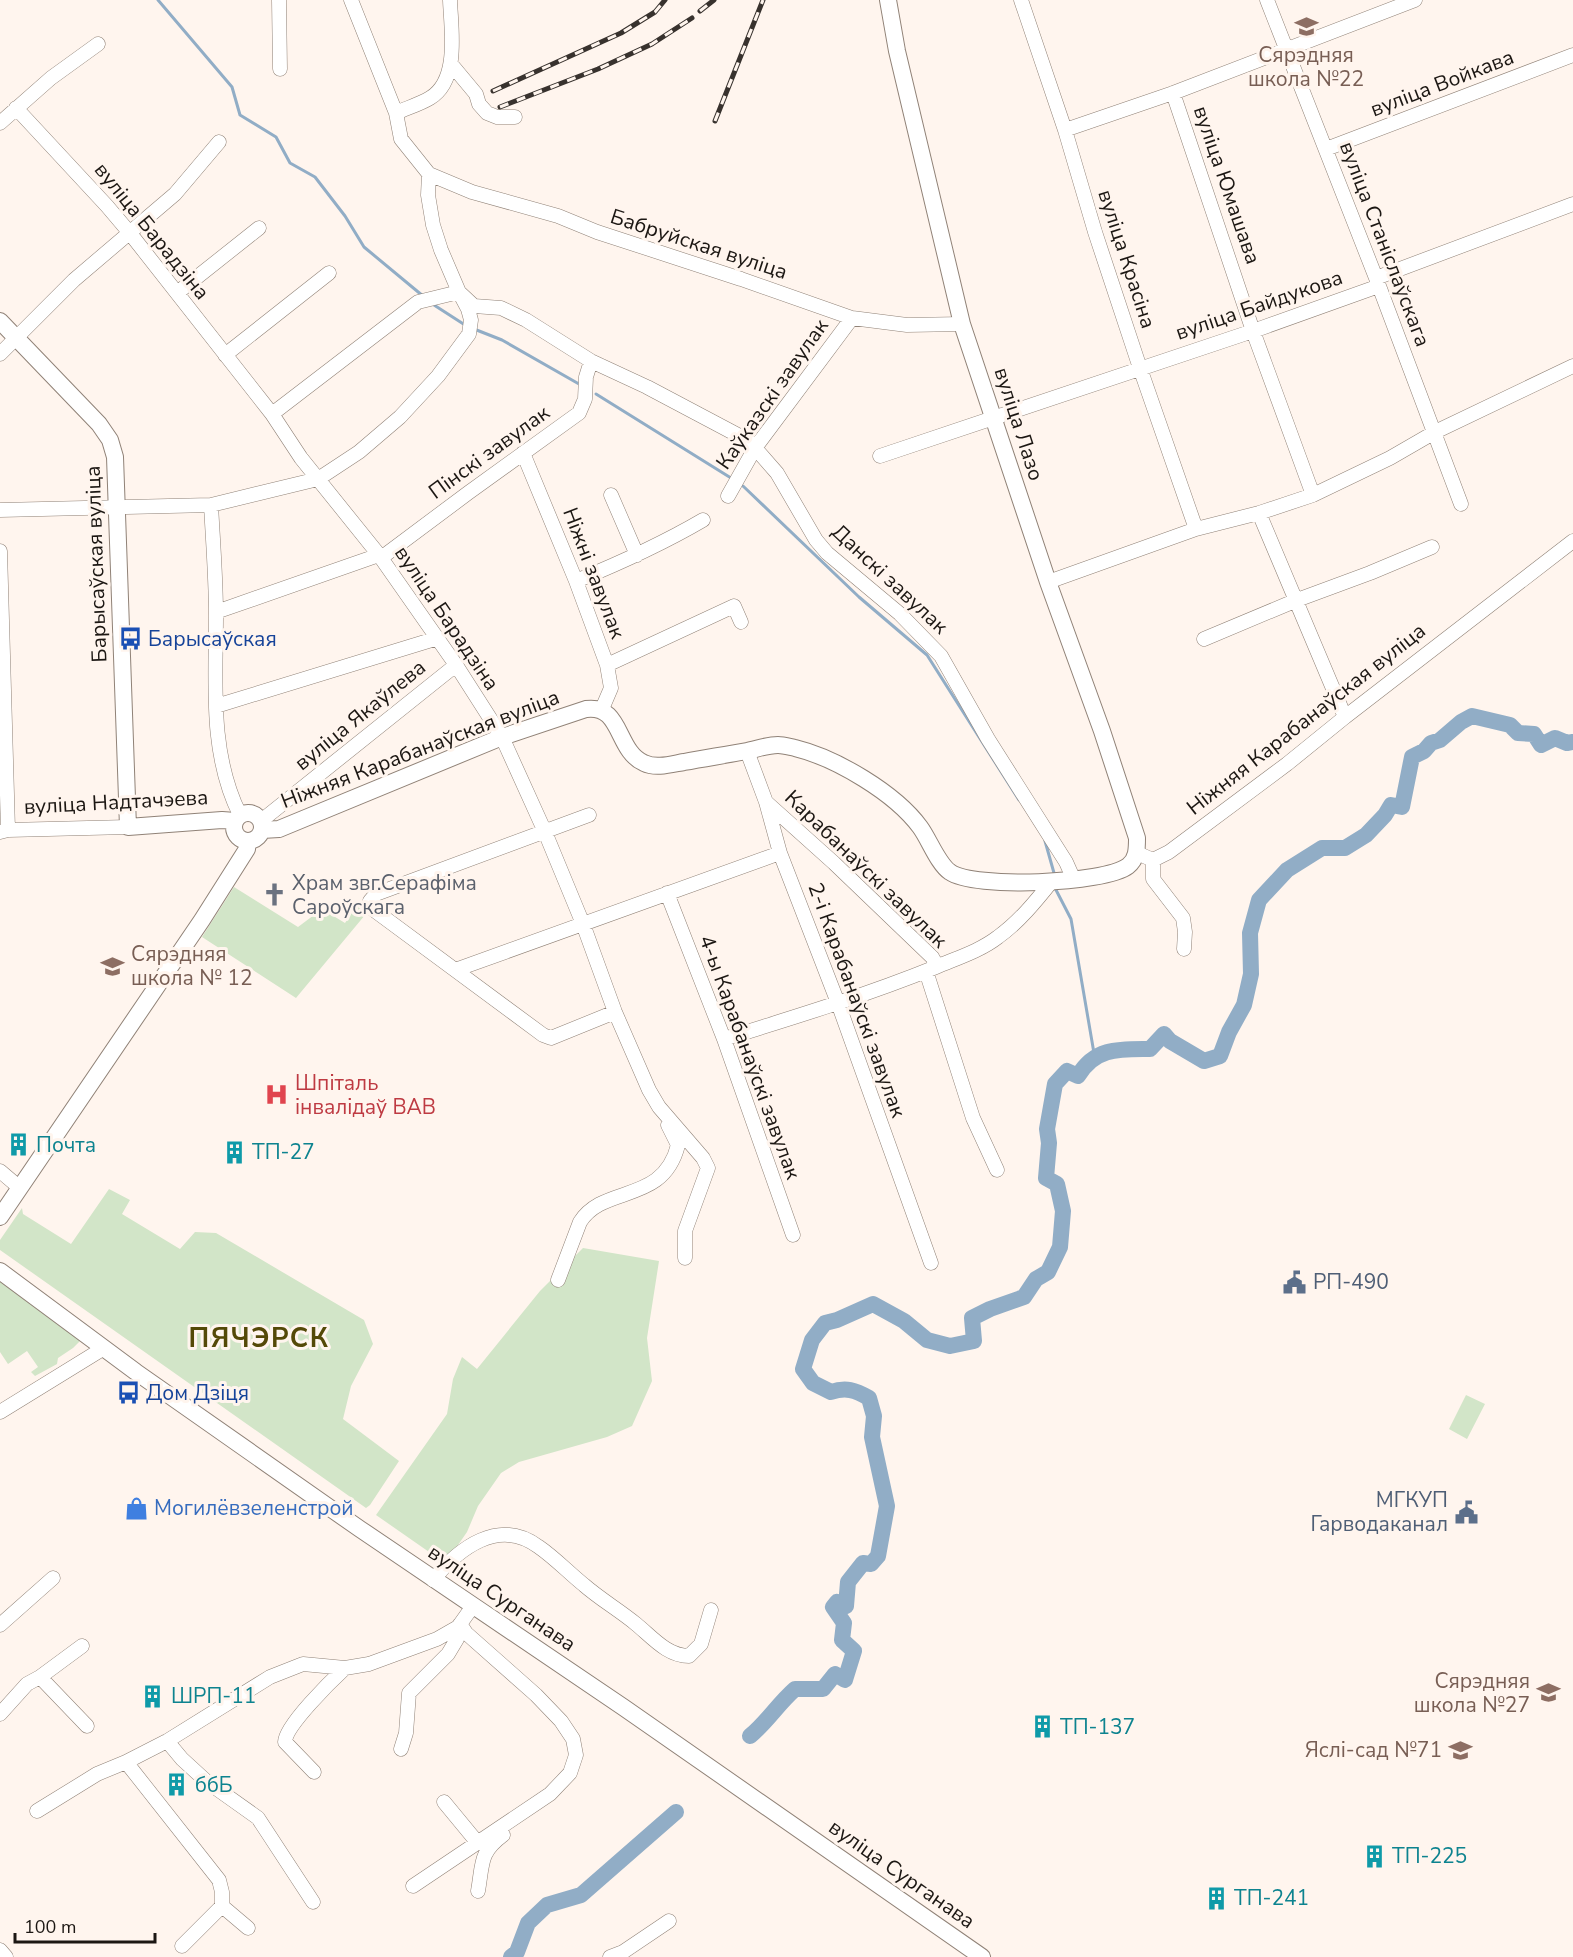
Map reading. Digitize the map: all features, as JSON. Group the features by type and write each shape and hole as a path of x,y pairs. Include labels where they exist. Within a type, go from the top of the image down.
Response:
{"main road":[{"name":"вуліца Лазо","path":"888,0 900,63 963,324 992,418 1048,582 1102,731 1137,838 1137,853"},
{"name":"Барысаўская вуліца","path":"0,321 99,424 110,440 115,457 128,827"},
{"name":"Ніжняя Карабанаўская вуліца","path":"262,826 279,829 502,737 586,709 602,709"},
{"path":"602,709 609,715 630,753 645,764 668,765 779,745 799,749 853,772 901,806 920,826 949,871 964,878 999,881 1052,881 1107,876 1126,868 1137,853"},
{"path":"246,813 252,813 262,826 260,836 248,841 236,835 234,828 237,818 246,813"},
{"name":"вуліца Надтачэева","path":"128,827 237,818"},
{"path":"0,1217 202,920 247,849 248,841"},
{"name":"вуліца Сурганава","path":"0,1271 104,1348 434,1580 623,1707 982,1957"}],"street":[{"path":"279,0 280,69"},
{"name":"Бабруйская вуліца","path":"351,0 396,113 401,138 429,174 472,192 558,216 597,232 852,318 907,325 963,324"},
{"path":"396,113 432,97 448,76 452,63 450,0"},
{"name":"вуліца Красіна","path":"1022,0 1065,129 1095,232 1196,528"},
{"name":"вуліца Станіслаўскага","path":"1267,0 1378,282 1461,504"},
{"path":"1065,129 1173,93 1415,0"},
{"path":"0,123 51,78 98,44"},
{"name":"вуліца Войкава","path":"1326,149 1573,55"},
{"path":"452,63 476,94 479,104 487,113 498,117 515,117"},
{"name":"вуліца Юмашава","path":"1173,93 1253,331 1313,495"},
{"name":"вуліца Барадзіна","path":"16,108 129,232 272,414 438,638 502,737 545,832 583,924 615,1012 649,1090 659,1107 703,1158 708,1168 685,1231 685,1258"},
{"path":"0,354 74,280 175,194 219,142"},
{"path":"0,510 211,505 318,479 359,452 400,417 456,354 469,334 471,320 468,309 441,250 433,225 428,195 429,174"},
{"name":"вуліца Байдукова","path":"880,456 1253,331 1573,204"},
{"path":"177,293 259,228"},
{"path":"225,355 329,273"},
{"path":"272,414 418,302 459,292"},
{"name":"Данскі завулак","path":"459,292 474,306 501,308 526,320 591,361 647,387 749,441 777,473 816,540 827,553 900,614 941,656 987,739 1066,862 1074,880"},
{"name":"Каўказскі завулак","path":"728,496 755,448 852,318"},
{"name":"Пінскі завулак","path":"216,612 380,557 579,413 585,399 586,377 591,361"},
{"path":"1048,582 1196,528 1259,513 1313,495 1390,458 1435,432 1573,366"},
{"name":"Ніжні завулак","path":"523,453 576,581 607,665 611,688 602,709"},
{"path":"611,495 637,555"},
{"path":"211,505 216,612 218,743 226,784 237,818"},
{"path":"1259,513 1345,717"},
{"path":"576,581 675,537 703,520"},
{"name":"Ніжняя Карабанаўская вуліца","path":"1153,860 1169,852 1287,764 1573,541"},
{"path":"1204,639 1432,547"},
{"path":"0,551 4,831"},
{"path":"607,665 734,606 741,622"},
{"path":"216,706 438,638"},
{"name":"вуліца Якаўлева","path":"262,826 456,665"},
{"name":"2-і Карабанаўскі завулак","path":"747,751 766,802 780,853 838,1003 931,1263"},
{"name":"Карабанаўскі завулак","path":"766,802 834,862 932,957 932,969"},
{"path":"589,815 376,894 370,902 374,910 543,1035 551,1038 615,1012"},
{"name":"вуліца Надтачэева","path":"4,831 128,827"},
{"path":"455,970 780,853"},
{"path":"1137,853 1153,860 1153,879 1183,918 1184,949"},
{"path":"724,1039 838,1003 976,951 998,938 1036,901 1052,881"},
{"name":"4-ы Карабанаўскі завулак","path":"667,893 724,1039 793,1235"},
{"path":"932,969 973,1119 997,1170"},
{"path":"558,1280 580,1222 586,1214 609,1200 637,1191 658,1179 670,1167 678,1145 659,1107"},
{"path":"0,1172 20,1188"},
{"path":"0,1412 104,1348"},
{"path":"434,1580 446,1566 478,1541 496,1534 512,1534 537,1545 588,1588 624,1613 668,1651 689,1656 701,1644 711,1610"},
{"path":"0,1625 52,1578"},
{"path":"37,1811 97,1774 167,1741 270,1677 303,1664 345,1668 369,1664 437,1639 458,1627 473,1606"},
{"path":"401,1749 406,1733 410,1693 448,1653 457,1639 460,1624"},
{"path":"413,1886 556,1789 570,1773 576,1755 573,1739 561,1721 536,1695 466,1633 460,1624"},
{"path":"0,1714 27,1684 82,1646"},
{"path":"314,1772 285,1742 285,1736 304,1711 345,1668"},
{"path":"40,1677 87,1726"},
{"path":"167,1741 182,1760 206,1781 258,1818 313,1902"},
{"path":"126,1762 215,1875 222,1892 222,1906 182,1946"},
{"path":"444,1802 477,1842"},
{"path":"478,1891 485,1853 490,1845 519,1822 525,1812"},
{"path":"222,1906 248,1928"},
{"path":"610,1957 622,1952 669,1921"},
{"path":"0,1950 6,1957"}],"green space":[{"path":"234,887 298,927 322,909 345,923 360,901 370,909 296,998 202,937"},
{"path":"109,1189 130,1200 122,1214 180,1249 195,1232 216,1233 364,1320 373,1344 351,1386 343,1419 399,1461 370,1505 366,1508 0,1250 0,1240 22,1208 23,1214 71,1244"},
{"path":"583,1248 659,1261 647,1338 652,1381 632,1426 607,1437 519,1462 501,1473 478,1506 467,1532 442,1561 376,1515 447,1414 453,1379 462,1357 477,1369 540,1291"},
{"path":"0,1277 86,1335 58,1358 57,1364 35,1376 31,1372 38,1367 27,1351 8,1364 0,1352"},
{"path":"1466,1395 1485,1404 1467,1439 1449,1429"}],"waterway":[{"path":"158,0 232,87 240,115 276,137 290,163 315,177 345,216 364,247 423,296"},
{"path":"434,305 465,325"},
{"path":"474,329 502,340 579,384"},
{"path":"596,394 731,478"},
{"path":"743,486 859,597 927,655 1019,800"},
{"path":"750,1736 795,1689 823,1689 835,1674 845,1680 854,1651 842,1640 844,1623 833,1607 837,1602 846,1606 848,1582 863,1563 871,1564 878,1556 887,1506 872,1437 874,1416 869,1398 850,1390 831,1392 813,1383 803,1369 812,1340 825,1323 873,1304 904,1321 927,1340 950,1346 974,1341 972,1318 1024,1297 1036,1279 1048,1272 1060,1247 1063,1211 1057,1184 1046,1178 1049,1143 1047,1129 1055,1084 1067,1071 1078,1076 1092,1060 1100,1055 1119,1050 1150,1049 1164,1034 1170,1041 1204,1061 1220,1056 1229,1032 1244,1005 1251,974 1250,933 1259,900 1287,870 1322,848 1345,848 1366,835 1391,805 1402,807 1412,757 1424,751 1431,743 1440,740 1461,722 1472,716 1510,725 1518,733 1534,734 1541,745 1555,738 1567,743 1573,742"},
{"path":"1045,841 1054,873"},
{"path":"1055,888 1071,919 1095,1059"},
{"path":"511,1957 517,1952 528,1923 547,1905 581,1895 676,1812"}],"railway":[{"path":"493,91 621,33 655,12 665,0"},
{"path":"700,11 714,0"},
{"path":"715,121 763,0"},
{"path":"500,107 598,69 652,44 692,18"}],"place":[{"name":"Сярэдняя школа №22","path":"1306,27"},
{"name":"Барысаўская","path":"130,639"},
{"name":"Храм звг.Серафіма Сароўскага","path":"274,895"},
{"name":"Сярэдняя школа № 12","path":"113,966"},
{"name":"Шпіталь інвалідаў ВАВ","path":"277,1095"},
{"name":"Почта","path":"18,1145"},
{"name":"ТП-27","path":"234,1152"},
{"name":"РП-490","path":"1295,1282"},
{"name":"Дом Дзіця","path":"128,1393"},
{"name":"Могилёвзеленстрой","path":"136,1508"},
{"name":"МГКУП Гарводаканал","path":"1466,1512"},
{"name":"Сярэдняя школа №27","path":"1548,1693"},
{"name":"ШРП-11","path":"153,1696"},
{"name":"ТП-137","path":"1042,1727"},
{"name":"Яслі-сад №71","path":"1460,1750"},
{"name":"ббБ","path":"177,1785"},
{"name":"ТП-225","path":"1374,1856"},
{"name":"ТП-241","path":"1216,1898"}],"district":[{"name":"ПЯЧЭРСК","path":"259,1338"}]}
